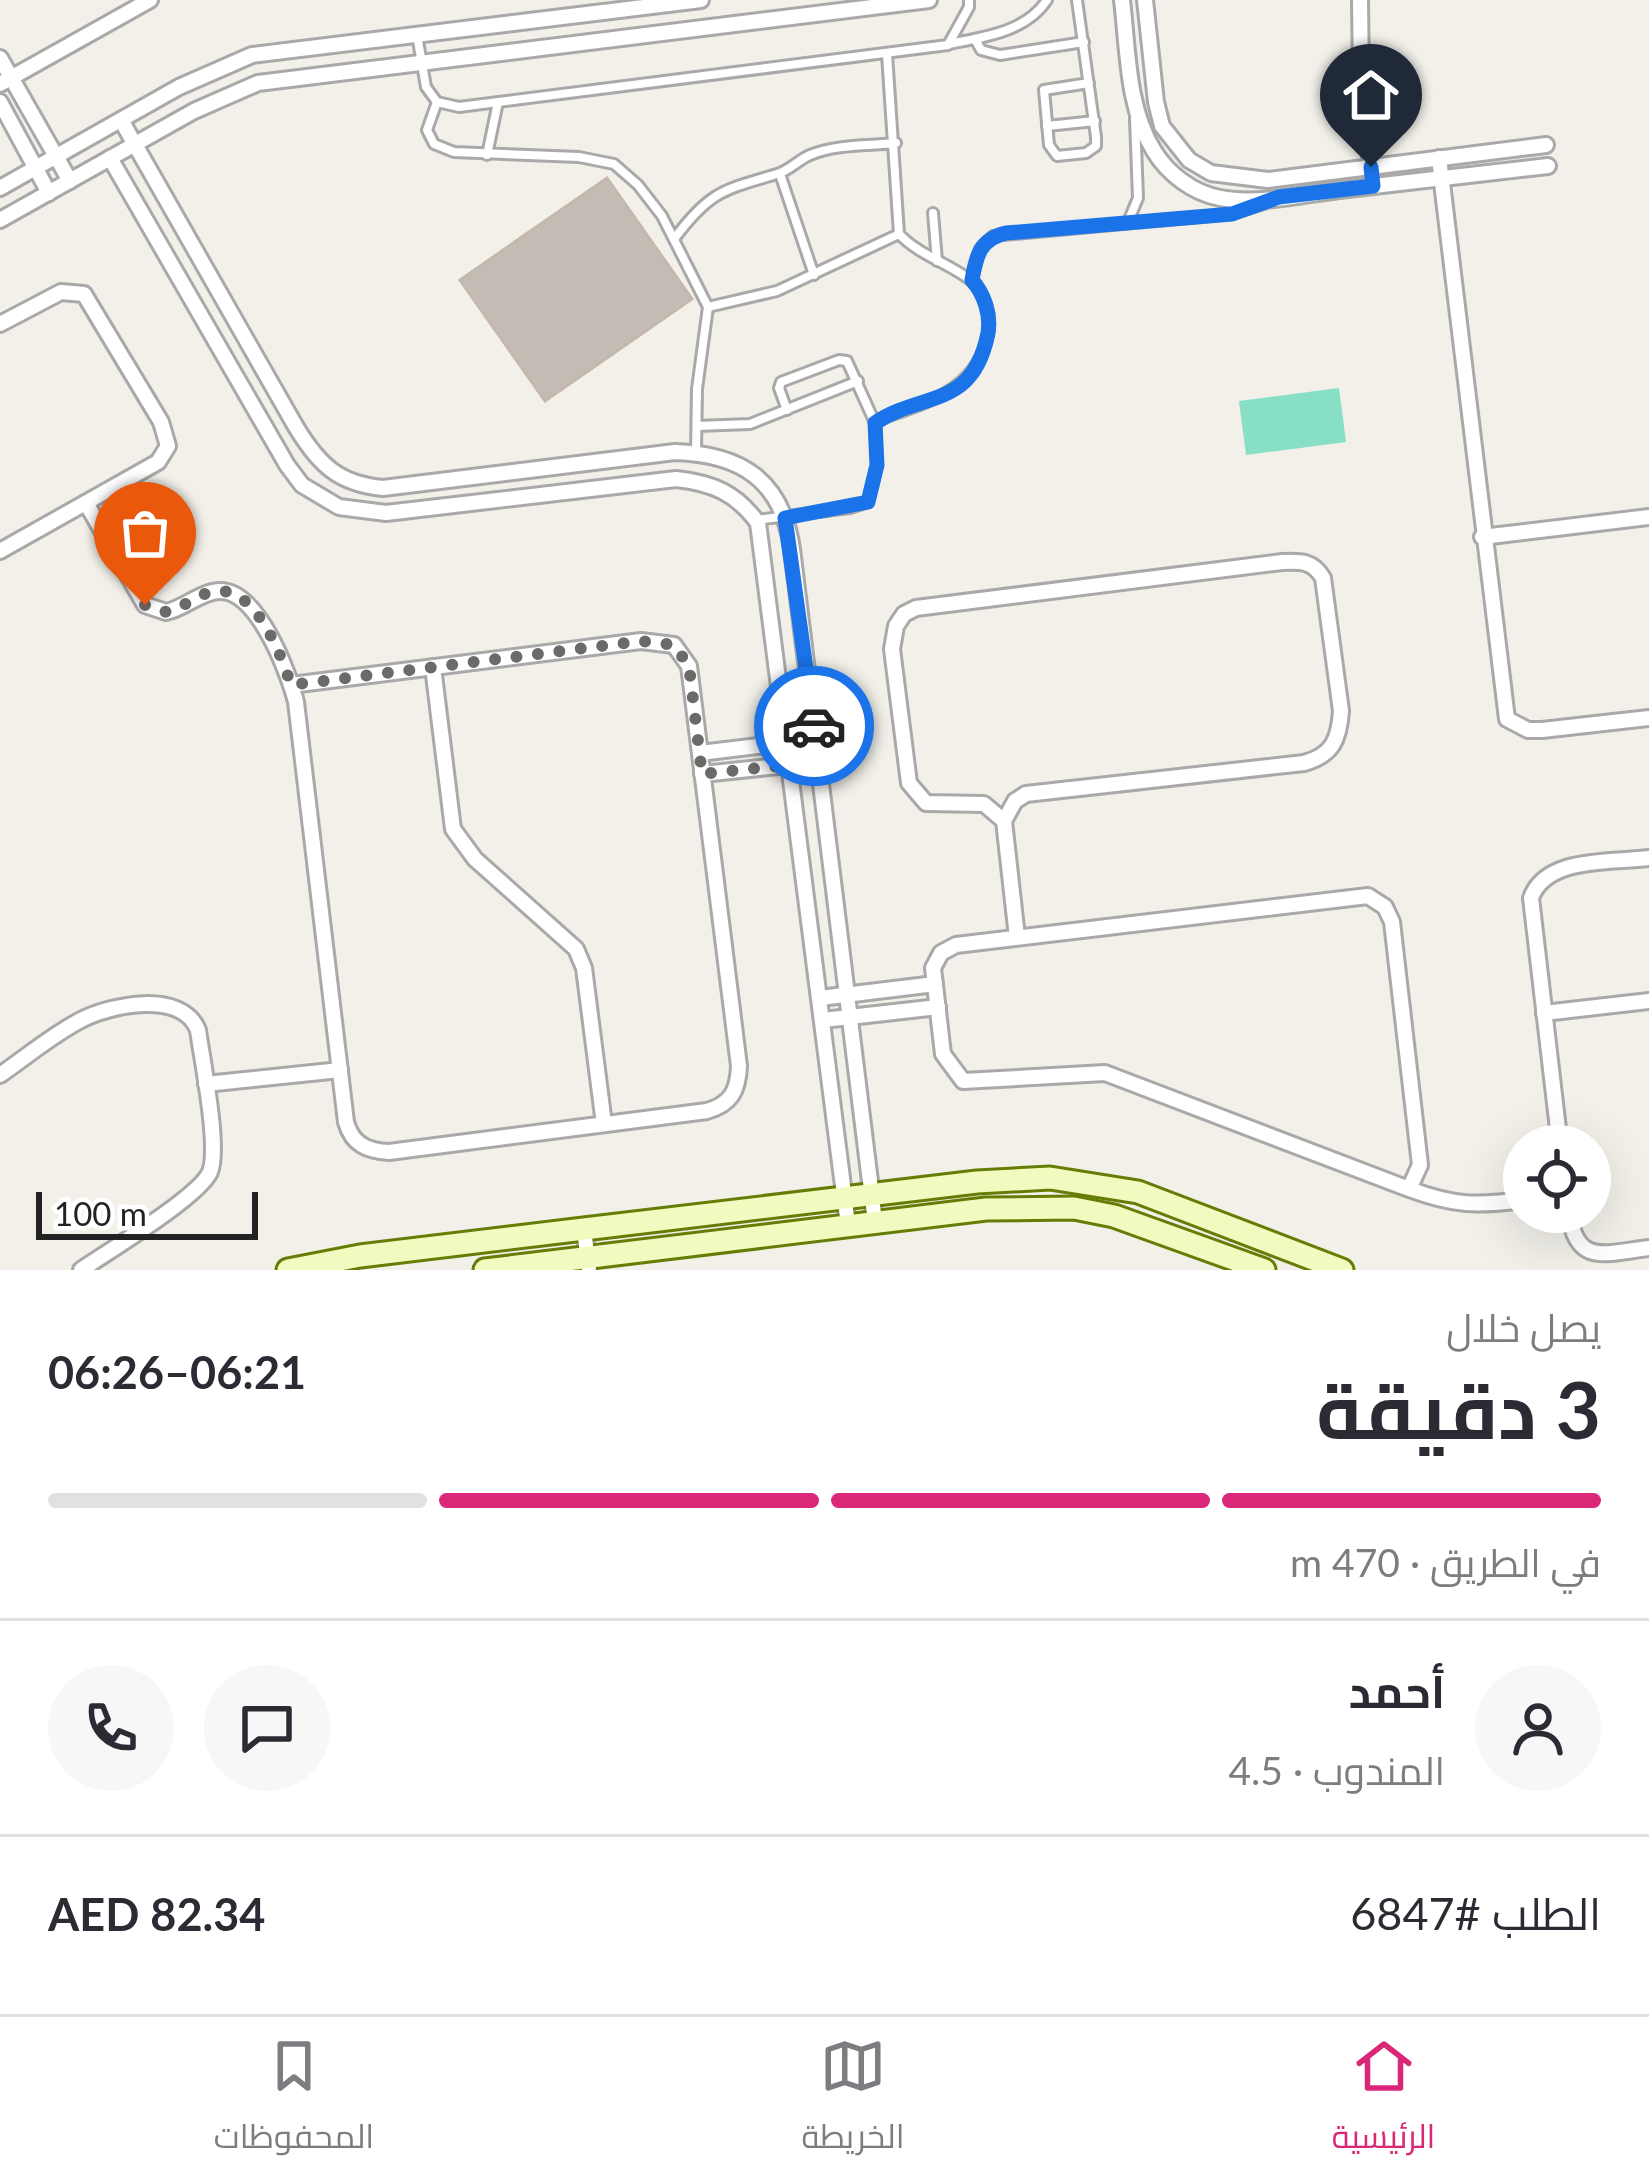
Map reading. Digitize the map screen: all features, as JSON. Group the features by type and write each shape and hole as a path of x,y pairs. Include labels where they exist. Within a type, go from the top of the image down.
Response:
{"street":[{"path":"6,81 150,0"},
{"path":"0,188 228,62 252,55 701,0"},
{"path":"0,220 218,98 258,83 929,0"},
{"path":"1122,0 1135,106 1156,154 1173,175 1195,189 1216,197 1279,197 1549,166"},
{"path":"1144,0 1162,126 1189,160 1211,173 1268,180 1546,145"},
{"path":"1360,0 1361,75 1373,186"},
{"path":"0,58 6,81 70,181"},
{"path":"0,102 49,193"},
{"path":"121,120 296,428 323,467 359,486 383,488 696,453 730,459 770,489 785,518 875,1222"},
{"path":"110,158 268,437 302,485 320,498 357,512 676,479 723,489 756,520 764,548 848,1226"},
{"path":"1439,158 1507,719 1528,730 1542,730 1649,718"},
{"path":"0,324 61,292 84,294 167,435 165,455 0,551"},
{"path":"449,506 450,480"},
{"path":"86,502 145,605 166,612 212,592 223,590 242,597 291,685 349,1132 374,1151 718,1108 734,1093 738,1082 689,666 674,645 641,641 291,685"},
{"path":"1482,537 1649,517"},
{"path":"1004,821 984,804 926,803 909,783 892,649 896,626 904,614 916,608 1282,562 1300,561 1318,569 1341,711 1336,741 1321,758 1026,794 1004,821 1017,937"},
{"path":"433,667 453,829 475,859 576,949 584,968 604,1124"},
{"path":"700,753 815,739"},
{"path":"702,774 818,762"},
{"path":"1557,1125 1531,898 1540,879 1554,870 1649,858"},
{"path":"1409,1189 1420,1165 1392,922 1376,900 1356,896 1017,937 948,948 935,961 943,1054 963,1081 1105,1073 1409,1189 1447,1203 1472,1207 1503,1203"},
{"path":"820,998 935,984"},
{"path":"1544,1013 1649,1000"},
{"path":"0,1075 83,1019 103,1012 158,1005 185,1010 194,1018 213,1159 203,1182 81,1270"},
{"path":"823,1020 938,1007"},
{"path":"206,1084 340,1070"},
{"path":"288,1270 360,1256 1014,1179 1098,1183 1138,1192 1342,1270"},
{"path":"485,1270 588,1264 986,1209 1074,1208 1154,1228 1264,1270"},
{"path":"584,1229 588,1264"},
{"path":"556,1232 560,1265"},
{"path":"1572,1233 1580,1248 1592,1253 1649,1248"}],"lane":[{"path":"948,45 969,0"},
{"path":"416,34 426,87 437,102 460,107 948,45 1028,21 1047,0"},
{"path":"1077,0 1084,42 1094,121 1096,146 1066,156 1052,153 1045,88 1089,82"},
{"path":"974,39 981,50 1000,55 1084,42"},
{"path":"875,423 955,389 975,370 985,350 990,321 981,291 972,280 910,247 899,234 887,54"},
{"path":"437,102 427,130 434,144 454,152 579,157 614,164 638,185 674,239 708,307 697,389 696,453"},
{"path":"487,155 498,102"},
{"path":"1127,223 1138,198 1135,106"},
{"path":"1047,126 1094,121"},
{"path":"674,239 690,217 731,185 780,174 804,157 823,151 896,143"},
{"path":"780,174 814,274"},
{"path":"972,280 980,249 993,236 1232,214 1279,197"},
{"path":"933,213 937,261"},
{"path":"708,307 777,291 899,234"},
{"path":"756,520 868,502 877,465 875,423 848,361 781,382 787,410"},
{"path":"697,425 750,424 858,381"}],"green space":[{"path":"1339,388 1346,442 1246,455 1239,401"}],"building":[{"path":"607,178 692,299 545,401 460,280"}],"way so far":[{"path":"145,605 166,612 212,592 223,590 242,597 281,659 291,685 641,641 674,645 689,666 702,774 818,762 814,726"}],"route":[{"path":"814,726 785,518 868,502 877,465 875,423 955,389 975,370 985,350 990,321 981,291 972,280 985,242 1006,233 1232,214 1279,197 1373,186 1371,167"}]}
